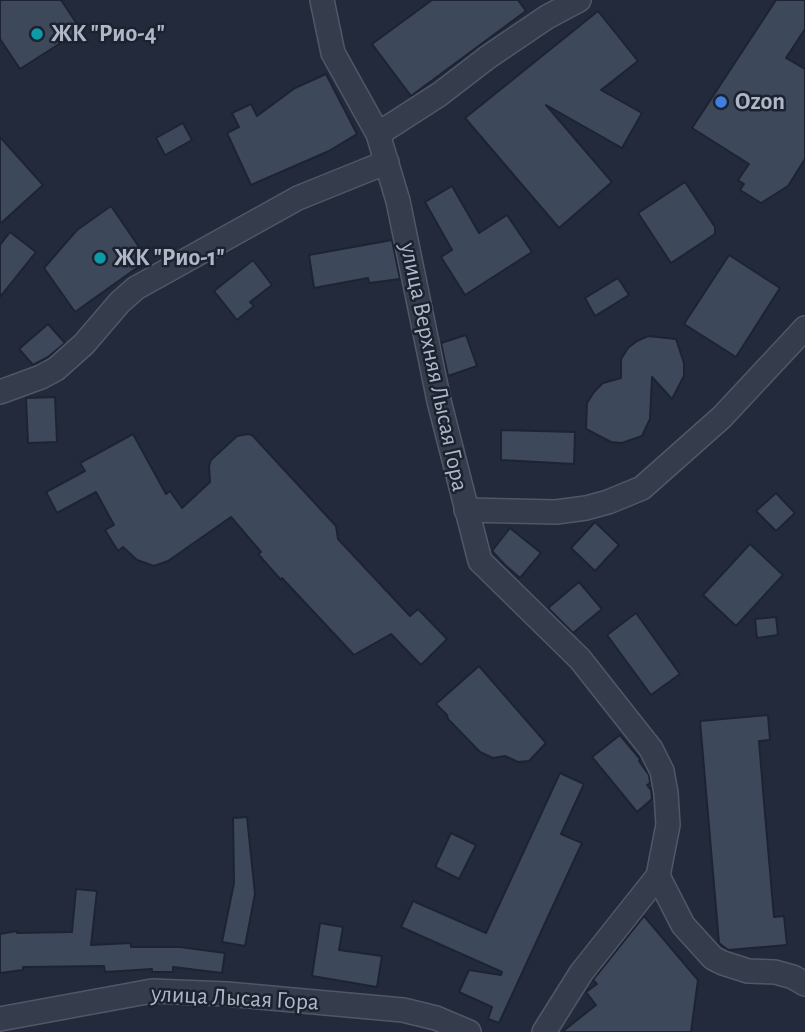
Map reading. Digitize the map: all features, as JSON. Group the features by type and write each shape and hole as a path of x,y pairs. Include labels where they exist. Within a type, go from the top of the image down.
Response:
{"street":[{"name":"улица Верхняя Лысая Гора","path":"322,0 333,53 378,134 387,162 398,201 439,401 466,510 546,512 586,508 642,488 722,416 805,328"},
{"path":"378,134 440,94 547,17 579,0"},
{"path":"0,392 56,369 84,344 120,302 136,288 298,198 387,162"},
{"path":"466,510 480,561 580,659 651,749 662,771 666,793 668,825 658,876 581,973 544,1032"},
{"path":"658,876 683,925 713,958 734,968 775,972 805,984"},
{"name":"улица Лысая Гора","path":"0,1019 152,991 227,994 403,1010 436,1018 469,1032"}],"building":[{"name":"ЖК \"Рио-4\"","path":"0,0 61,0 81,30 20,69 0,39"},
{"path":"432,0 518,0 526,11 411,96 372,44"},
{"path":"776,0 805,0 805,29 786,58 805,69 805,159 788,186 761,203 740,190 744,184 738,180 749,164 692,128"},
{"path":"598,11 638,61 601,90 642,113 622,148 546,105 612,182 559,228 465,118"},
{"path":"326,74 357,134 329,151 251,185 227,133 239,127 232,113 251,104 257,116 295,88"},
{"path":"183,123 192,140 165,155 156,138"},
{"path":"0,137 43,185 0,224"},
{"path":"685,182 715,227 715,234 671,263 638,213"},
{"path":"452,186 479,233 507,215 532,252 465,295 441,257 452,250 425,202"},
{"name":"ЖК \"Рио-1\"","path":"111,206 148,260 75,312 44,268 77,230"},
{"path":"10,232 36,252 0,297 0,245"},
{"path":"392,240 400,279 369,283 368,278 314,288 309,255"},
{"path":"729,255 780,288 736,357 684,324"},
{"path":"253,260 272,285 250,302 254,306 237,320 214,291"},
{"path":"618,278 629,295 595,316 585,298"},
{"path":"48,324 65,343 33,365 19,349"},
{"path":"466,335 477,366 448,376 441,343"},
{"path":"648,336 676,339 684,363 684,376 672,399 652,377 650,419 642,436 622,443 611,442 586,429 587,403 603,383 621,378 621,359 628,348"},
{"path":"55,397 57,442 28,443 26,398"},
{"path":"501,430 575,432 574,464 501,460"},
{"path":"133,434 166,494 170,491 182,508 210,482 211,460 237,436 252,435 336,526 338,539 410,616 418,609 447,639 421,665 391,634 354,655 282,578 281,580 231,517 168,561 154,566 137,560 123,547 118,551 105,530 114,525 96,492 57,513 46,492 85,471 80,463"},
{"path":"776,493 795,513 776,531 756,511"},
{"path":"595,522 619,545 595,571 571,548"},
{"path":"510,528 541,553 520,578 492,551"},
{"path":"750,544 783,575 736,626 703,595"},
{"path":"579,582 602,609 573,633 548,608"},
{"path":"636,613 680,674 651,695 607,635"},
{"path":"776,617 778,635 757,638 755,619"},
{"path":"479,666 546,743 529,761 518,762 505,756 493,758 480,752 436,704"},
{"path":"768,715 770,740 759,741 764,802 774,917 784,916 787,945 728,950 719,943 700,721"},
{"path":"620,735 640,759 649,775 650,783 647,785 652,799 637,812 592,757"},
{"path":"560,773 584,784 561,834 582,843 499,1023 488,1019 492,1007 459,992 469,970 501,975 502,972 401,927 413,901 486,933"},
{"path":"247,817 255,894 245,946 222,942 234,883 233,818"},
{"path":"451,833 476,845 459,879 435,867"},
{"path":"76,889 97,891 91,945 131,943 131,947 180,947 225,953 222,973 173,967 173,972 152,972 152,969 105,972 104,966 23,967 23,970 0,973 0,934 17,931 72,932"},
{"path":"644,916 698,980 691,1032 562,1032 596,1005 586,992 597,984 593,980"},
{"path":"320,923 343,927 339,950 382,956 377,987 312,976"}],"place":[{"name":"ЖК \"Рио-4\"","path":"37,34"},
{"name":"Ozon","path":"721,102"},
{"name":"ЖК \"Рио-1\"","path":"100,258"}]}
